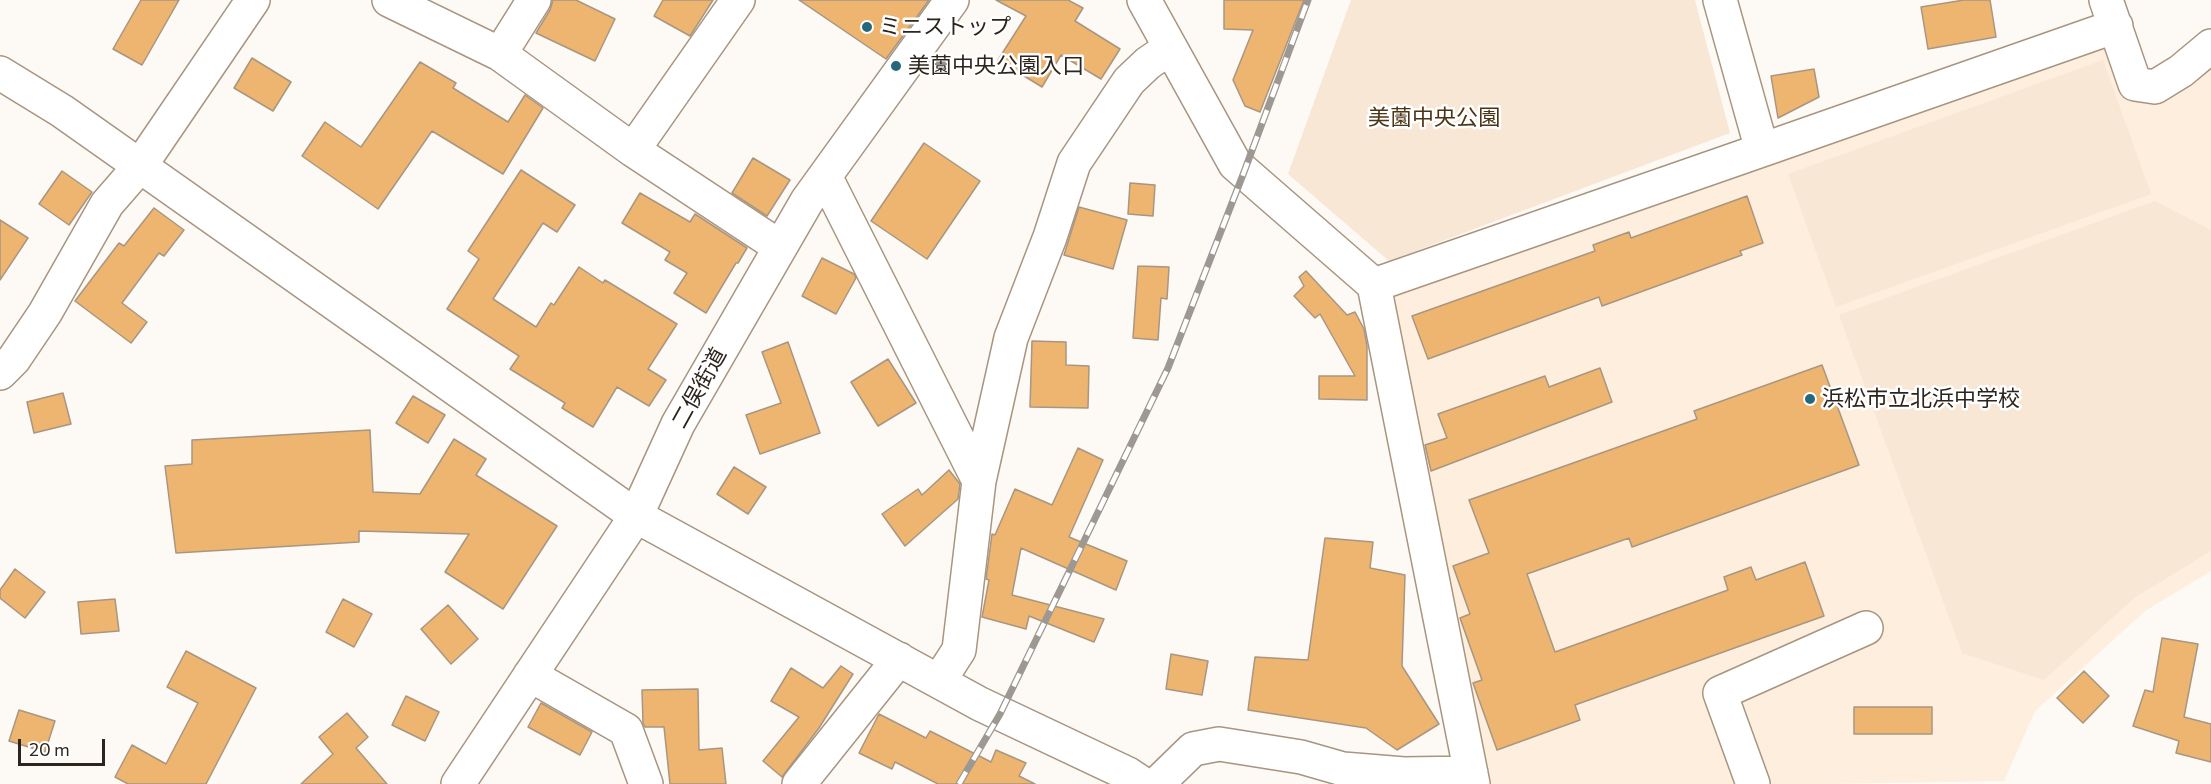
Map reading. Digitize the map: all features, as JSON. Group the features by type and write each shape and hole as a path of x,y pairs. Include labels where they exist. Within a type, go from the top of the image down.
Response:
{"street":[{"path":"0,373 14,359 45,313 107,204 140,166 253,0"},
{"path":"389,0 500,54 633,150 780,247"},
{"path":"500,54 534,0"},
{"path":"633,150 738,0"},
{"name":"二俣街道","path":"459,784 636,516 678,424 807,201 952,0"},
{"path":"1144,0 1235,164 1374,285 1472,778 1343,769 1301,757 1219,744 1193,749 1157,784"},
{"path":"1720,0 1762,150"},
{"path":"1374,285 1762,150 2111,13 2135,84 2156,87 2181,71 2211,46"},
{"path":"939,681 959,650 979,481 1011,338 1050,237 1074,163 1129,81 1148,63 1170,48"},
{"path":"0,72 62,111 636,516 980,704 1128,774 1143,784"},
{"path":"825,176 979,481"},
{"path":"1753,784 1720,693 1866,628"},
{"path":"799,784 899,659"},
{"path":"530,675 626,730 646,784"}],"shaded area":[{"name":"浜松市立北浜中学校","path":"2105,40 2127,93 2211,55 2211,571 2145,611 2035,711 2004,781 1820,784 1489,784 1391,300 1406,286"}],"green space":[{"name":"美薗中央公園","path":"1351,0 1695,0 1730,133 1389,261 1288,174"},
{"path":"2103,60 2151,194 1836,307 1788,174"},
{"path":"2155,201 2211,230 2211,551 2134,598 2044,680 1962,653 1839,315"}],"building":[{"path":"141,0 179,0 142,65 113,49"},
{"path":"553,0 576,0 615,19 595,61 536,33 550,10"},
{"path":"663,0 713,0 690,36 654,16"},
{"path":"799,0 929,0 886,59"},
{"path":"996,0 1068,0 1083,8 1075,21 1120,49 1101,79 1061,55 1042,87 998,60 1026,16"},
{"path":"1224,0 1304,0 1260,112 1245,106 1233,80 1253,30 1224,29"},
{"path":"1964,0 1990,0 1996,37 1928,49 1921,7"},
{"path":"252,58 291,82 273,111 234,88"},
{"path":"420,62 456,83 453,88 508,122 525,95 543,108 503,174 432,131 378,209 302,156 325,122 361,147"},
{"path":"1814,69 1819,97 1778,118 1771,76"},
{"path":"924,143 980,181 927,259 871,221"},
{"path":"753,158 790,180 767,216 732,193"},
{"path":"521,170 575,205 557,232 543,223 493,299 536,327 551,303 554,305 579,267 603,283 605,280 677,324 648,369 666,380 649,406 617,387 593,427 562,408 565,403 510,369 519,356 447,309 479,259 468,251"},
{"path":"62,171 92,192 69,225 39,204"},
{"path":"1130,183 1155,185 1153,216 1128,214"},
{"path":"640,193 690,222 695,214 747,248 706,313 674,293 687,273 665,260 670,252 622,223"},
{"path":"1747,196 1763,243 1740,251 1742,255 1602,306 1599,297 1428,359 1412,316 1595,251 1593,245 1629,232 1631,238"},
{"path":"1079,207 1127,220 1113,269 1064,255"},
{"path":"154,208 184,230 164,256 159,253 122,303 147,322 131,343 75,301 119,243 124,246"},
{"path":"0,220 28,238 0,280"},
{"path":"822,258 854,274 856,278 836,314 802,296"},
{"path":"1138,266 1169,267 1167,299 1161,298 1158,340 1133,338"},
{"path":"1306,271 1347,315 1355,312 1364,329 1367,346 1367,400 1319,399 1319,376 1355,376 1320,314 1315,318 1294,296 1304,286 1299,277"},
{"path":"1032,341 1066,342 1066,365 1089,366 1088,408 1030,407"},
{"path":"788,342 820,433 760,454 746,415 781,403 762,352"},
{"path":"888,359 916,403 878,426 851,382"},
{"path":"1822,365 1859,465 1632,547 1629,538 1527,574 1555,652 1728,590 1724,577 1751,567 1756,580 1805,562 1824,616 1575,705 1580,720 1497,750 1473,683 1482,680 1460,618 1470,614 1453,566 1489,553 1469,500 1697,419 1694,411"},
{"path":"1600,368 1612,402 1431,471 1425,445 1447,438 1438,414 1545,376 1549,387"},
{"path":"63,393 71,424 34,433 27,402"},
{"path":"413,396 445,415 428,443 396,423"},
{"path":"370,430 373,492 420,494 454,439 486,459 476,475 557,526 503,609 445,572 469,534 359,531 359,542 176,553 165,466 192,464 192,440"},
{"path":"1078,448 1103,460 1069,537 1127,561 1116,590 1021,548 1012,595 1104,619 1094,642 1029,616 1026,629 982,617 989,580 986,579 992,534 995,535 1015,489 1052,505"},
{"path":"734,467 766,487 748,514 717,494"},
{"path":"949,470 960,484 958,499 905,546 882,514 918,489 922,495"},
{"path":"1325,538 1373,542 1370,568 1405,575 1402,666 1439,724 1397,750 1366,728 1248,710 1255,657 1308,660"},
{"path":"15,569 45,592 25,618 0,598 0,590"},
{"path":"115,599 119,631 81,634 78,602"},
{"path":"343,599 372,614 354,647 326,632"},
{"path":"448,605 478,639 451,664 421,629"},
{"path":"2162,638 2198,644 2184,717 2211,724 2211,762 2176,753 2179,741 2133,726 2145,690 2153,692"},
{"path":"186,651 256,688 206,784 128,784 115,777 132,745 166,764 198,703 167,687"},
{"path":"1171,654 1208,661 1202,695 1166,689"},
{"path":"841,666 853,674 819,728 782,777 763,761 799,717 771,701 791,668 823,688"},
{"path":"2084,671 2109,696 2083,723 2057,698"},
{"path":"698,689 699,750 722,748 726,784 670,784 664,727 645,727 642,690"},
{"path":"406,696 439,712 425,741 392,725"},
{"path":"541,703 592,732 580,755 528,727"},
{"path":"1854,707 1932,707 1932,734 1854,734"},
{"path":"19,710 55,721 45,752 9,741"},
{"path":"347,713 368,737 356,748 387,784 301,784 333,754 319,737"},
{"path":"879,714 926,738 930,731 991,762 996,750 1026,763 1019,776 1035,784 938,784 895,762 892,769 859,753"}],"railway":[{"path":"959,784 1000,714 1168,368 1308,0"}],"place":[{"name":"ミニストップ","path":"867,27"},
{"name":"美薗中央公園入口","path":"896,66"},
{"name":"浜松市立北浜中学校","path":"1810,399"}]}
